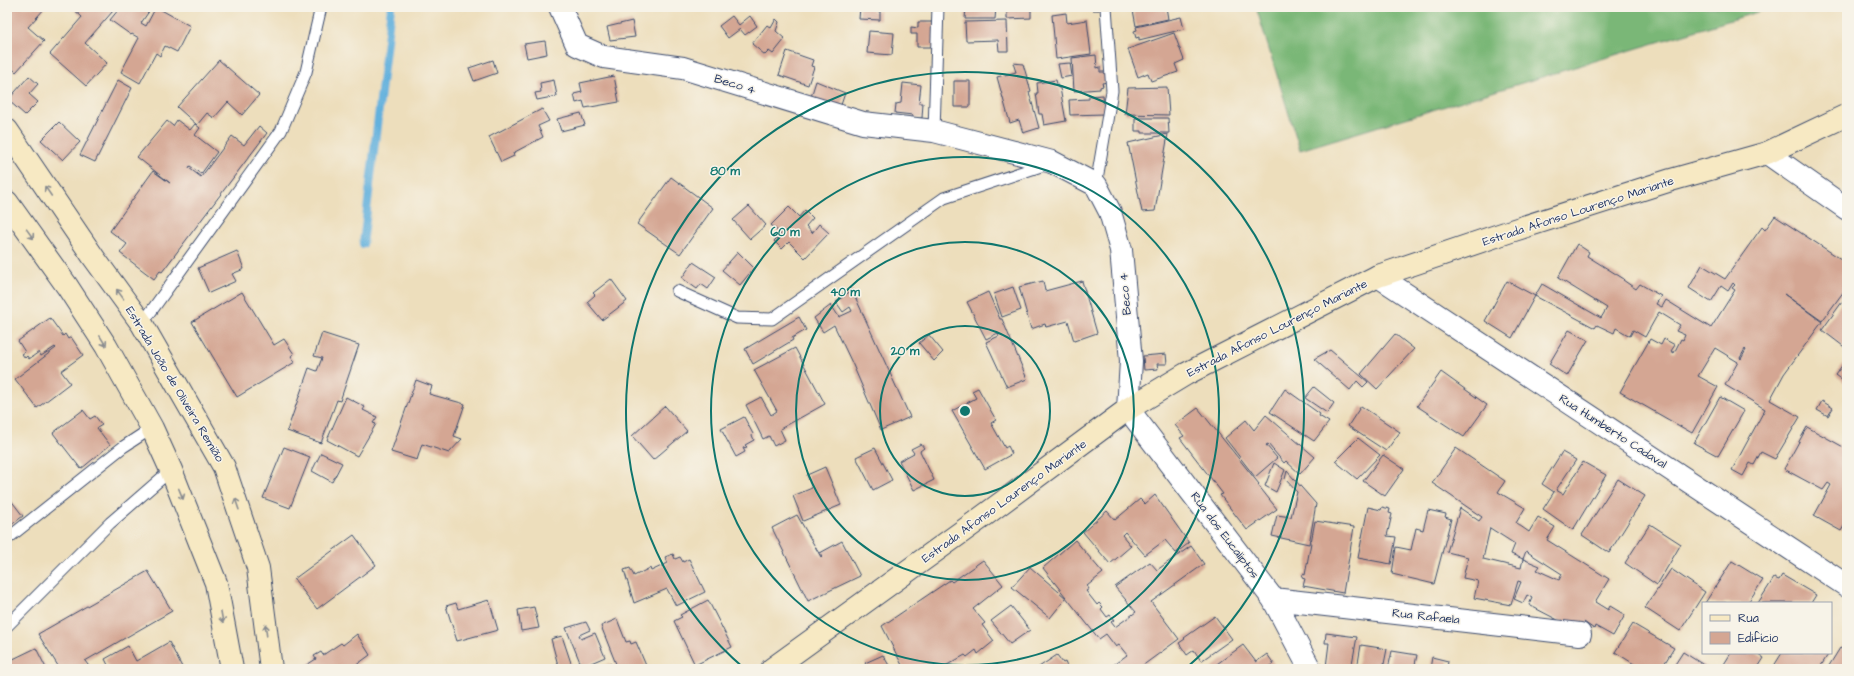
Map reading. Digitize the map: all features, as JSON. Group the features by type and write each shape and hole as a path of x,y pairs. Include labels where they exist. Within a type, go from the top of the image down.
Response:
{"main road":[{"name":"Estrada Afonso Lourenço Mariante","path":"772,669 981,518 1128,409 1186,374 1378,276 1511,231 1672,180 1767,153 1847,115"},
{"name":"Estrada João de Oliveira Remião","path":"7,130 94,258 142,324 224,467 258,568 271,669"},
{"path":"7,202 67,286 106,346 152,428 171,470 216,583 232,669"}],"street":[{"name":"Beco 4","path":"560,7 576,45 604,56 683,68 863,123 934,131 1052,162 1096,185 1110,212 1121,250 1131,361 1128,409"},
{"path":"1767,153 1847,209"},
{"name":"Rua Humberto Cadaval","path":"1378,276 1847,586"},
{"name":"Rua dos Eucaliptos","path":"1128,409 1273,599 1310,669"},
{"name":"Rua Rafaela","path":"1273,599 1580,634"}],"lane":[{"path":"142,324 281,131 306,72 321,7"},
{"path":"934,131 938,7"},
{"path":"1096,185 1112,91 1106,7"},
{"path":"677,291 737,318 772,319 944,198 1052,162"},
{"path":"7,539 123,447 152,428"},
{"path":"7,626 110,523 171,470"}],"green space":[{"path":"1256,7 1774,7 1300,150"}],"building":[{"path":"11,7 46,7 28,27 44,41 16,72 7,64 7,55 9,53 7,51 7,11"},
{"path":"71,7 107,7 113,11 85,43 107,63 86,86 50,54 82,17"},
{"path":"116,7 145,7 150,10 141,23 146,26 156,7 190,26 177,52 165,46 160,56 156,53 140,83 121,72 139,38 132,34 131,35 110,20 119,9"},
{"path":"860,7 873,7 873,11 880,11 880,20 859,19"},
{"path":"966,7 996,7 995,19 965,19"},
{"path":"1007,7 1031,7 1031,18 1007,19"},
{"path":"1064,7 1079,7 1079,8 1065,10"},
{"path":"1091,7 1099,7 1099,10 1092,10"},
{"path":"1151,7 1166,7 1168,19 1136,26 1133,10"},
{"path":"1066,13 1067,23 1087,20 1091,54 1056,59 1052,15"},
{"path":"732,16 739,25 750,16 757,26 745,35 740,29 728,38 719,26"},
{"path":"1181,17 1184,29 1139,40 1139,37 1136,38 1134,31 1137,30 1136,27"},
{"path":"776,19 779,22 776,31 785,39 773,54 769,51 765,55 752,44 767,25 771,28"},
{"path":"632,21 635,37 610,40 607,27"},
{"path":"1007,21 1008,51 999,51 998,40 966,41 965,22"},
{"path":"918,22 935,22 934,47 917,47 917,34 911,34 911,27 918,28"},
{"path":"869,31 894,33 892,55 867,53"},
{"path":"1174,33 1184,60 1175,64 1178,72 1151,81 1148,73 1138,77 1128,49"},
{"path":"545,41 547,54 527,58 524,44"},
{"path":"787,51 813,60 811,66 814,67 808,85 779,75"},
{"path":"1096,55 1097,68 1100,67 1100,72 1107,72 1108,82 1102,83 1103,86 1100,87 1100,89 1074,91 1072,58"},
{"path":"219,60 259,95 242,115 228,102 214,118 207,113 197,125 177,107"},
{"path":"493,60 497,73 474,81 469,68"},
{"path":"1013,63 1023,64 1031,91 1029,92 1039,128 1023,133 1019,120 1010,123 997,77 1016,72"},
{"path":"1070,63 1072,76 1061,78 1058,64"},
{"path":"29,76 38,84 29,94 38,102 25,115 8,100"},
{"path":"614,76 619,102 585,108 583,101 576,103 574,94 582,92 580,83"},
{"path":"118,80 132,88 95,162 80,155"},
{"path":"554,80 557,96 537,100 535,93 541,92 540,83"},
{"path":"1056,80 1058,88 1060,88 1066,121 1044,125 1042,114 1039,114 1036,93 1038,93 1037,83"},
{"path":"816,81 845,93 839,111 810,100"},
{"path":"954,81 970,81 970,107 954,107"},
{"path":"903,83 921,85 919,103 923,103 922,118 913,118 913,115 895,113 896,104 901,103"},
{"path":"1167,87 1169,115 1125,114 1128,88"},
{"path":"1103,95 1104,114 1070,115 1069,100 1089,99 1089,96"},
{"path":"542,109 549,121 538,126 543,137 513,153 514,156 501,162 489,137"},
{"path":"581,113 585,125 561,131 557,119"},
{"path":"1135,118 1168,118 1169,133 1142,133 1142,131 1135,131"},
{"path":"177,120 190,130 195,124 200,128 195,135 217,152 201,174 190,166 189,168 201,177 232,136 244,145 259,126 267,133 162,272 160,271 154,279 120,253 127,244 110,231 153,171 170,183 137,157 167,121 173,126"},
{"path":"59,122 80,142 63,160 41,140"},
{"path":"1168,134 1155,211 1142,212 1128,143"},
{"path":"671,177 713,208 680,254 637,224"},
{"path":"749,206 766,225 750,239 733,220"},
{"path":"789,207 799,217 805,210 813,218 806,226 812,233 819,224 829,233 805,258 789,242 782,249 774,241 781,234 771,225"},
{"path":"1775,216 1847,263 1847,287 1822,321 1784,294 1822,322 1784,374 1770,400 1800,417 1775,459 1761,452 1754,465 1750,463 1743,476 1732,470 1765,409 1725,385 1738,362 1715,348 1698,376 1718,387 1692,433 1620,392 1650,339 1661,345 1664,339 1675,345 1671,351 1674,353 1681,339 1683,340 1685,335 1676,331 1680,325 1659,312 1645,337 1633,330 1630,336 1616,328 1614,333 1597,325 1595,328 1535,296 1542,284 1601,318 1607,308 1558,278 1577,244 1589,252 1587,256 1624,279 1623,280 1636,289 1640,284 1661,296 1656,304 1662,307 1666,300 1711,328 1735,290 1732,288 1735,285 1733,283 1728,291 1721,286 1711,302 1689,288 1702,265 1725,279 1762,227 1765,230","holes":["1745,349 1746,350 1741,359 1740,358"]},
{"path":"237,251 244,269 232,274 236,281 209,293 198,268"},
{"path":"738,252 754,268 740,285 722,270"},
{"path":"693,262 716,277 708,289 701,284 697,289 682,278"},
{"path":"611,279 627,301 602,320 587,302 595,295 593,293"},
{"path":"1043,281 1045,291 1082,281 1097,333 1074,341 1068,321 1046,327 1045,324 1031,329 1019,287"},
{"path":"1507,281 1535,296 1512,338 1485,321"},
{"path":"1013,287 1021,310 1002,317 994,294"},
{"path":"852,290 910,417 881,430 834,325 823,332 814,318 831,305 839,317 852,311 850,307 843,312 836,302"},
{"path":"242,292 274,345 284,339 294,354 291,356 295,362 237,397 192,322"},
{"path":"988,292 1000,319 1002,319 1027,379 1007,387 986,342 999,336 998,333 986,339 967,302"},
{"path":"1847,295 1847,349 1822,330"},
{"path":"799,317 806,330 792,338 793,340 753,364 745,349"},
{"path":"50,318 63,336 65,334 68,339 71,337 83,355 61,371 70,383 37,408 15,379 56,348 55,347 41,356 39,352 29,359 27,356 25,358 22,354 25,352 18,341"},
{"path":"1569,330 1588,340 1567,376 1549,364"},
{"path":"322,333 359,345 340,401 337,400 321,443 287,431 309,368 317,371 322,358 314,356"},
{"path":"1395,334 1414,349 1377,389 1361,374"},
{"path":"929,335 943,352 934,361 919,343"},
{"path":"795,348 825,404 780,429 785,440 774,446 769,436 763,439 746,405 761,397 771,415 777,411 754,370"},
{"path":"1330,350 1368,382 1363,387 1357,381 1350,390 1314,359"},
{"path":"1166,354 1167,364 1157,364 1158,369 1144,370 1143,356"},
{"path":"1847,359 1847,384 1835,375"},
{"path":"1441,372 1487,405 1464,437 1417,406"},
{"path":"416,380 432,386 429,394 465,404 454,436 462,439 449,453 422,444 417,460 391,452"},
{"path":"1314,387 1334,403 1327,413 1305,398"},
{"path":"978,388 996,420 991,423 1005,448 1008,446 1012,454 985,469 952,411 976,398 972,391"},
{"path":"1285,389 1320,414 1319,416 1329,422 1314,441 1270,412"},
{"path":"346,397 365,407 363,410 377,417 373,423 376,424 357,456 327,440"},
{"path":"1720,397 1744,411 1718,456 1694,443"},
{"path":"1822,401 1833,408 1828,416 1817,410"},
{"path":"665,406 687,431 653,460 632,436"},
{"path":"1361,406 1400,432 1386,451 1348,426"},
{"path":"1198,408 1259,484 1258,485 1277,509 1247,530 1220,495 1223,494 1180,438 1184,436 1175,425"},
{"path":"83,410 90,419 95,416 102,425 97,428 110,445 81,469 53,433"},
{"path":"1266,415 1315,457 1300,474 1286,461 1284,463 1268,444 1266,445 1277,458 1255,477 1225,438 1246,420 1254,430"},
{"path":"744,417 753,434 754,440 745,445 747,447 743,448 745,452 736,457 721,429"},
{"path":"1807,427 1847,449 1847,521 1841,531 1814,516 1831,485 1828,483 1823,490 1784,469"},
{"path":"1358,438 1380,455 1357,479 1335,461"},
{"path":"921,444 924,448 920,451 934,480 914,490 899,461 914,453 911,449"},
{"path":"284,447 310,457 290,508 263,498"},
{"path":"875,448 892,480 873,490 856,457"},
{"path":"1456,448 1505,481 1498,492 1525,508 1516,523 1529,532 1538,517 1555,527 1547,540 1609,579 1595,602 1608,610 1610,606 1625,615 1613,636 1595,626 1594,629 1584,622 1579,631 1529,605 1532,598 1527,595 1523,603 1514,599 1521,582 1518,581 1511,605 1474,598 1478,581 1463,578 1468,557 1447,552 1460,508 1479,521 1482,517 1432,483","holes":["1490,528 1515,544 1511,554 1523,559 1521,568 1483,559","1526,551 1562,574 1559,580 1537,570 1540,566 1523,559"]},
{"path":"1562,452 1576,460 1556,490 1563,494 1583,462 1606,475 1573,530 1543,509 1554,492 1542,484"},
{"path":"321,453 342,463 332,482 312,471"},
{"path":"1383,455 1404,469 1385,496 1363,481"},
{"path":"1274,463 1285,470 1276,492 1265,486"},
{"path":"825,467 841,505 803,521 793,496 812,488 807,475"},
{"path":"1287,471 1316,504 1309,544 1272,536 1277,515 1291,517 1297,492 1285,479"},
{"path":"1618,479 1645,496 1609,553 1582,535"},
{"path":"7,495 23,516 7,528"},
{"path":"1155,495 1189,543 1176,553 1165,540 1145,555 1125,532 1122,535 1131,546 1110,564 1083,532 1107,511 1115,520 1140,499 1145,504"},
{"path":"1368,507 1381,510 1382,507 1390,509 1389,513 1392,514 1387,536 1396,537 1391,564 1358,558"},
{"path":"1428,510 1446,514 1445,517 1451,519 1434,584 1392,574 1396,547 1411,550 1416,528 1423,530"},
{"path":"797,515 821,557 822,556 820,553 842,541 860,576 808,601 772,528"},
{"path":"1315,521 1354,527 1343,593 1303,586 1305,579 1302,578 1303,574 1305,575"},
{"path":"1650,524 1681,544 1657,585 1625,563"},
{"path":"354,535 376,565 317,609 294,579"},
{"path":"1075,540 1103,573 1087,586 1089,589 1086,591 1097,605 1099,603 1103,607 1101,609 1107,617 1110,615 1114,620 1111,622 1115,627 1136,612 1115,587 1150,562 1157,570 1191,546 1204,564 1151,602 1179,639 1138,669 1108,669 1127,655 1119,645 1116,647 1106,634 1099,639 1043,568"},
{"path":"673,554 675,559 680,557 683,562 689,559 705,592 676,606 667,589 634,603 624,570 630,568 634,576 650,568 651,571 668,563 665,557"},
{"path":"983,560 1003,585 973,609 985,623 982,625 994,641 978,654 976,650 967,657 965,655 940,669 904,669 882,626 950,580 952,582"},
{"path":"1732,561 1763,580 1749,601 1750,602 1706,602"},
{"path":"1030,567 1066,598 1050,618 1012,587"},
{"path":"1671,569 1705,592 1680,631 1645,608"},
{"path":"148,571 172,611 85,661 91,669 60,669 38,634"},
{"path":"1782,575 1816,595 1812,602 1759,602 1774,578 1779,580"},
{"path":"489,600 498,630 457,641 446,606 456,603 458,609"},
{"path":"708,600 732,647 695,665 674,621 682,617 680,615"},
{"path":"1011,606 1030,630 1010,644 991,621"},
{"path":"534,607 539,628 521,631 518,610"},
{"path":"1215,616 1232,639 1201,661 1194,650 1187,655 1179,643"},
{"path":"617,619 626,642 630,641 631,644 636,642 647,668 618,669 601,626"},
{"path":"586,622 590,630 579,635 581,639 595,633 605,657 582,667 566,628"},
{"path":"1633,624 1674,648 1661,669 1642,669 1615,652"},
{"path":"1326,633 1357,637 1351,669 1326,667 1329,643 1325,643"},
{"path":"357,634 370,655 355,666 350,669 306,669 305,666 316,659 314,656 321,652 323,655 341,643 343,645"},
{"path":"562,636 573,669 559,669 551,639"},
{"path":"1847,641 1847,669 1827,669 1840,648 1842,649"},
{"path":"169,642 183,669 110,669 105,659 128,646 136,661"},
{"path":"1243,645 1256,662 1267,654 1274,664 1266,669 1210,669"},
{"path":"1361,645 1387,649 1383,669 1357,669"},
{"path":"36,648 46,668 7,669 7,662"},
{"path":"1392,651 1417,655 1414,669 1388,669"},
{"path":"1683,652 1710,669 1672,669"},
{"path":"1730,654 1758,654 1764,658 1757,669 1721,669"},
{"path":"1781,654 1828,654 1819,669 1807,667 1806,669 1772,669"},
{"path":"883,655 891,669 869,669 865,663"},
{"path":"1057,655 1063,663 1065,662 1068,669 1036,669"},
{"path":"1432,657 1448,661 1447,669 1430,669"},
{"path":"610,663 613,669 597,669"}],"waterway":[{"path":"363,244 391,7"}]}
